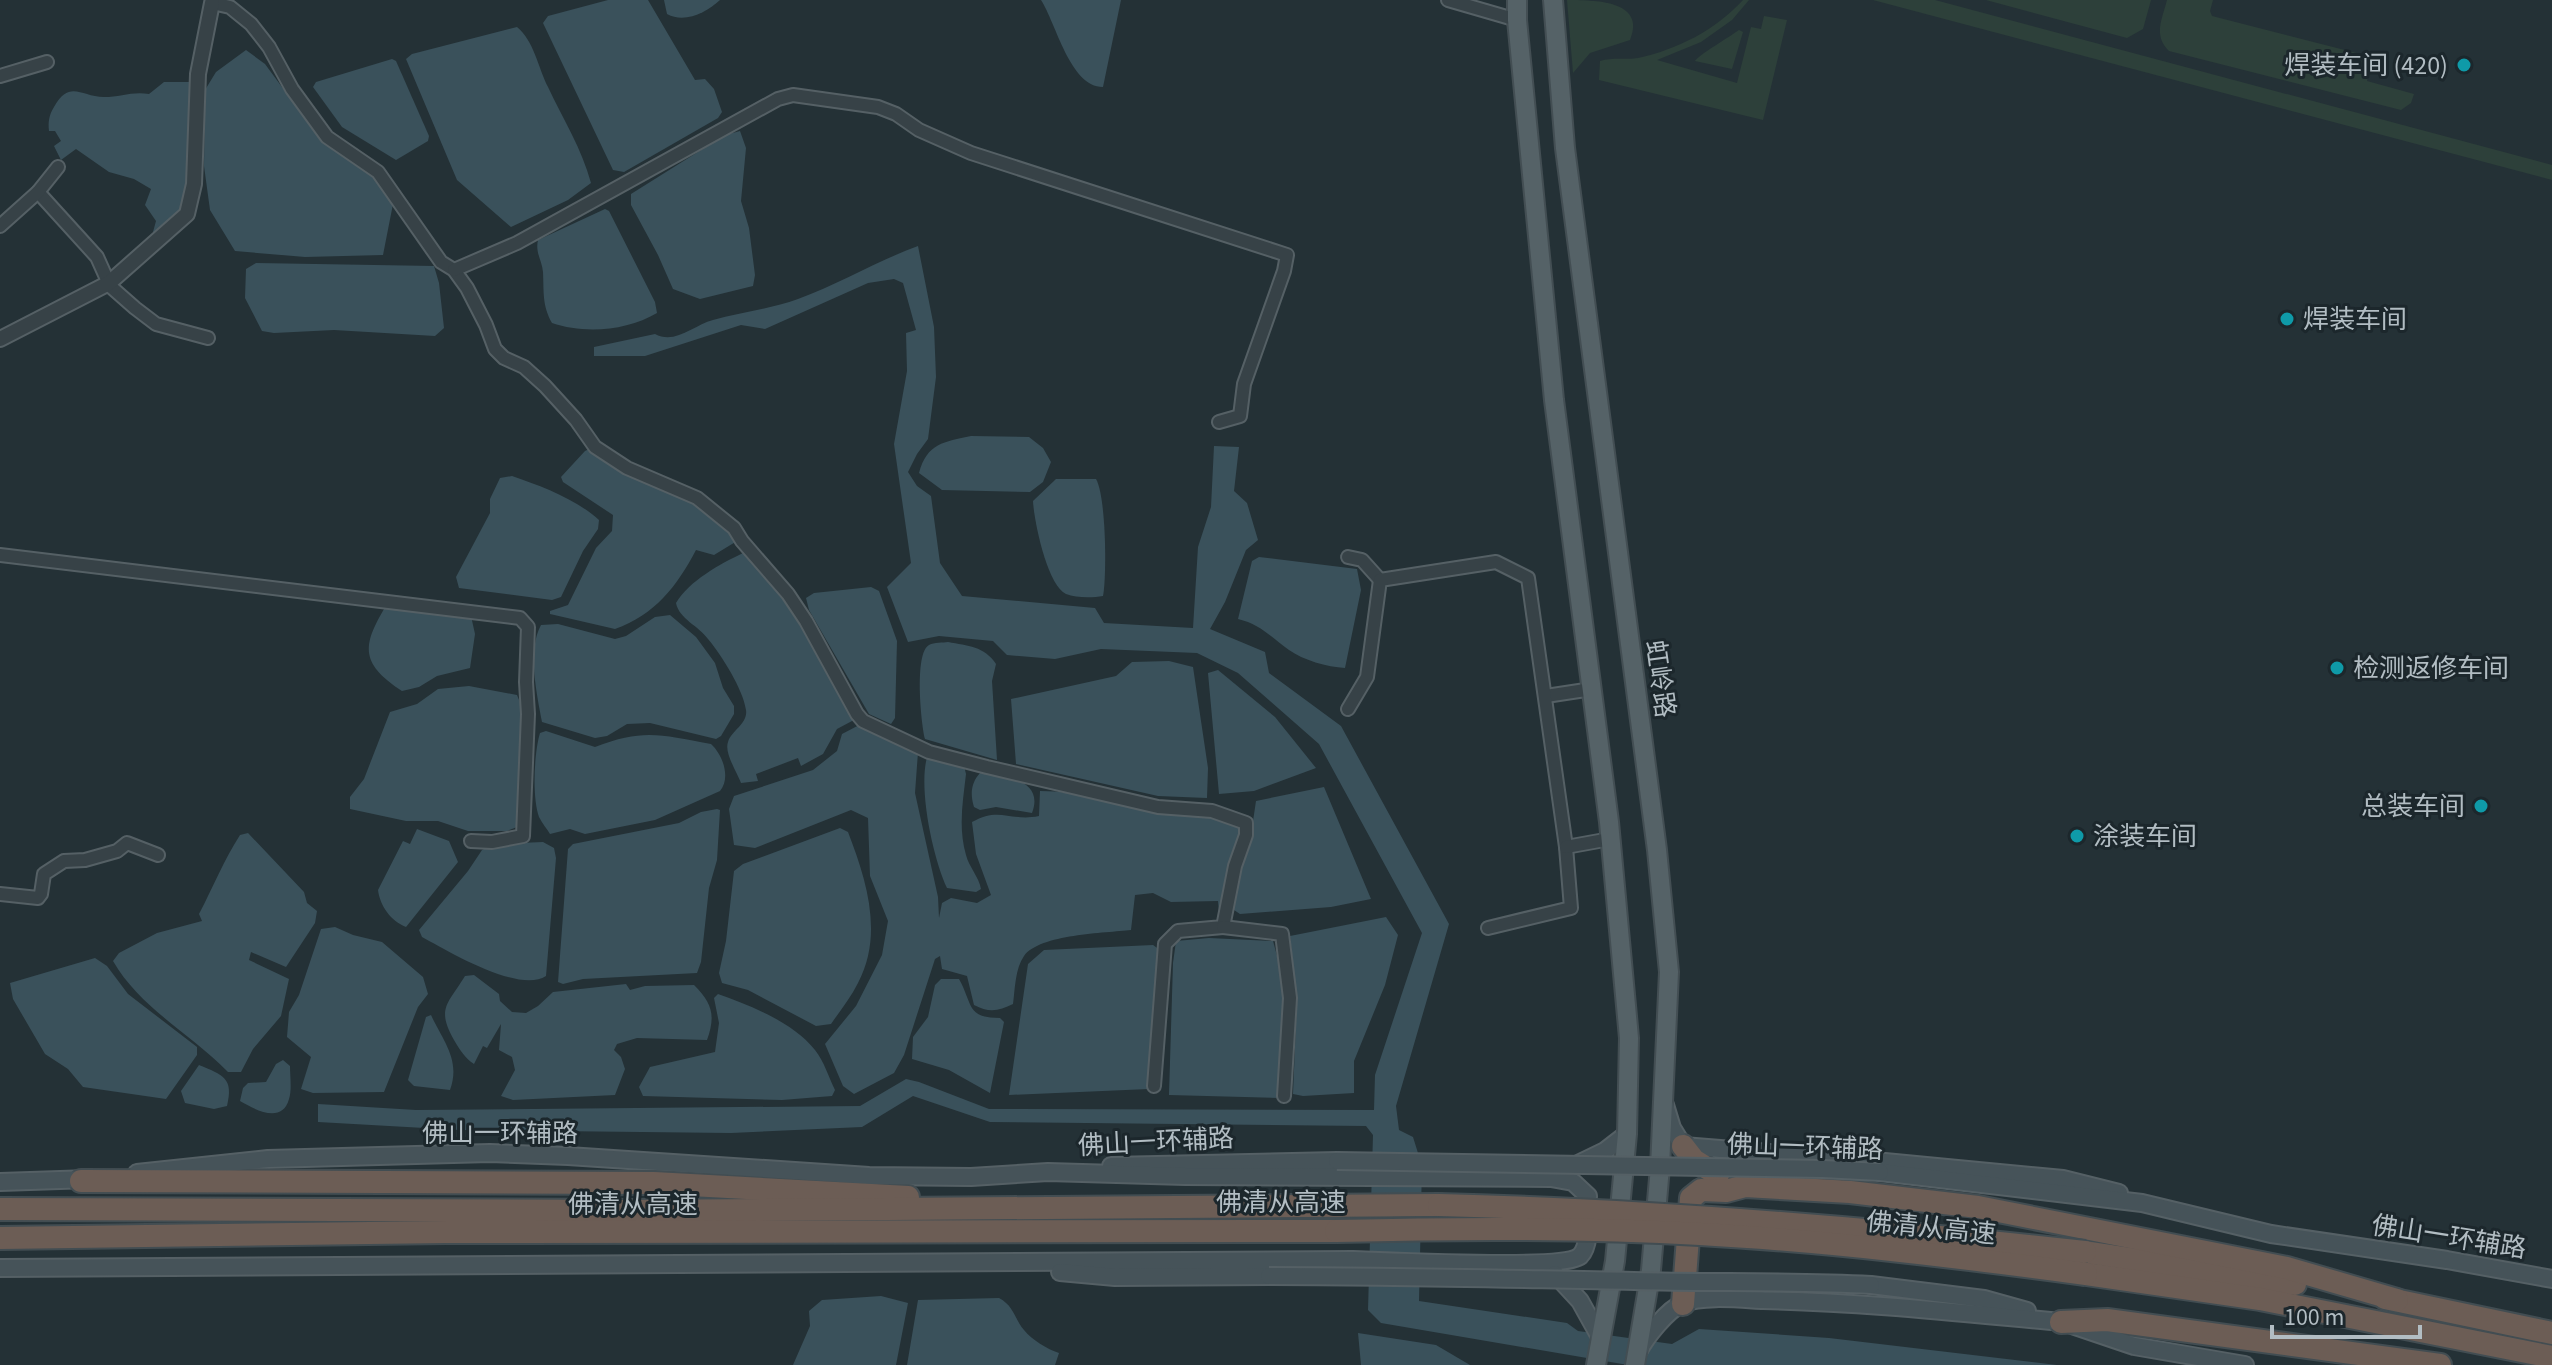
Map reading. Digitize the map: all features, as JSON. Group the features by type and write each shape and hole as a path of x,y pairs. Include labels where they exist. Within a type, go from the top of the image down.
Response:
{"highway":[{"path":"1683,1146 1694,1160 1745,1186"},
{"path":"81,1181 654,1183 868,1193 1029,1208"},
{"path":"1683,1304 1691,1198 1701,1190 1726,1191 1745,1186 1850,1192 1978,1207 2287,1268 2397,1300"},
{"name":"佛清从高速","path":"0,1209 222,1211 1439,1205 1572,1208 1881,1229 2086,1263 2552,1357"},
{"name":"佛清从高速","path":"0,1238 431,1232 1533,1228 1691,1234 1955,1258 2086,1263 2397,1300 2552,1333"},
{"path":"2061,1322 2107,1320 2440,1365"}],"main road":[{"path":"1517,0 1554,400 1610,839 1629,1038 1627,1134 1615,1261 1596,1365"},
{"name":"虹岭路","path":"1553,0 1565,148 1659,865 1669,972 1665,1103 1651,1270 1640,1347"},
{"path":"1665,1103 1672,1128 1683,1146 2063,1179 2112,1190 2142,1203"},
{"path":"1551,1178 1605,1151 1627,1134"},
{"name":"佛山一环辅路","path":"0,1182 81,1181 268,1159 490,1153 869,1176 971,1177 1135,1163 1337,1161 1823,1169 1880,1172 2142,1203 2271,1234 2552,1279"},
{"name":"佛山一环辅路","path":"979,1264 1353,1260 1532,1265 1564,1263 1579,1257 1586,1248 1588,1196 1573,1182 1551,1178 1048,1172"},
{"path":"0,1268 979,1264 1115,1277 1477,1277 1698,1283 1815,1282 1871,1285 1984,1299 2134,1346 2245,1365"},
{"path":"1532,1265 1554,1272 1571,1289 1600,1337"},
{"path":"1640,1347 1683,1304 1733,1299 1832,1301 2061,1322"}],"street":[{"path":"1448,0 1517,20"},
{"path":"0,339 109,283 187,214 194,184 198,74 212,2 230,7 251,24 269,47 292,89 327,137 378,172 441,262 454,270 486,325 495,349 504,358 524,367 545,386 576,420 595,447 627,468 697,498 734,528 806,621 863,721 929,752 958,760 1158,807 1212,811 1246,823 1246,835 1235,866 1223,927"},
{"path":"0,76 47,62"},
{"path":"454,270 517,243 778,99 793,95 878,107 896,114 919,130 971,153 1287,255 1244,384 1240,416 1219,422"},
{"path":"0,226 38,192 58,167"},
{"path":"38,192 97,257 109,283 156,324 208,338"},
{"path":"0,555 520,618 528,627 523,836 492,842 471,841"},
{"path":"1348,557 1362,560 1380,580 1367,677 1348,709"},
{"path":"1380,580 1496,562 1528,578 1566,847 1571,908 1488,928"},
{"path":"1546,696 1592,689"},
{"path":"1566,847 1610,839"},
{"path":"0,894 38,898 44,874 64,861 85,860 117,851 127,843 158,855"},
{"path":"1154,1086 1165,944 1178,931 1223,927 1282,934 1290,998 1284,1096"}],"green space":[{"path":"1567,0 1603,2 1624,10 1631,17 1633,27 1630,40 1590,53 1573,73"},
{"path":"1743,0 1749,0 1732,20 1701,42 1657,60 1737,83 1751,27 1761,29 1764,16 1787,20 1763,120 1599,80 1600,61 1638,58 1682,44 1721,20"},
{"path":"1873,0 1935,0 2552,165 2552,180"},
{"path":"1986,0 2151,0 2143,29 2127,38"},
{"path":"2167,0 2213,0 2212,16 2372,57 2367,81 2414,94 2411,103 2401,110 2169,51 2160,33"},
{"path":"1739,30 1743,32 1732,69 1695,61 1708,50"}],"water":[{"path":"608,0 648,0 695,80 705,79 714,89 722,112 718,118 624,172 613,170 543,23 548,16"},
{"path":"664,0 720,0 709,9 681,18 667,14"},
{"path":"1041,0 1121,0 1103,87 1091,84 1073,66"},
{"path":"517,27 532,47 591,183 568,200 511,227 457,180 406,59 412,54"},
{"path":"246,50 265,64 321,140 364,167 380,183 393,204 383,255 305,257 235,251 210,210 204,166 205,90 216,72"},
{"path":"392,59 396,61 429,136 428,141 396,160 342,127 313,87 316,82"},
{"path":"164,82 192,82 188,185 180,214 157,237 153,232 156,221 145,205 151,189 134,179 109,172 76,149 61,160 54,146 61,141 55,131 49,131 49,125 54,107 65,94 76,92 104,97 149,94"},
{"path":"740,131 746,148 741,201 749,228 755,275 753,286 700,299 673,289 631,205 631,194 725,135"},
{"path":"605,209 609,211 655,302 657,313 632,324 605,329 578,329 552,323 545,304 538,240"},
{"path":"918,246 934,327 936,377 928,439 908,472 917,486 931,496 940,563 962,596 1095,608 1104,623 1193,628 1198,547 1211,507 1214,446 1239,447 1234,491 1247,503 1258,540 1246,550 1225,602 1210,629 1265,652 1269,673 1341,726 1449,924 1396,1106 1399,1130 1413,1137 1422,1166 1419,1301 1567,1323 1578,1331 1672,1344 1699,1329 1829,1338 2057,1365 1628,1365 1381,1323 1368,1310 1373,1135 1366,1126 990,1122 913,1096 862,1127 731,1133 460,1130 318,1122 318,1104 416,1110 860,1106 906,1079 989,1109 1374,1110 1375,1075 1422,933 1319,744 1238,673 1197,653 1101,649 1055,659 1007,655 993,641 939,636 908,642 887,587 911,563 894,444 907,371 906,333 916,330 903,283 894,279 868,283 765,329 741,325 645,356 594,356 594,347 655,334 677,336 713,320 798,299"},
{"path":"256,263 434,266 444,328 435,336 334,330 262,331 245,298 246,269"},
{"path":"971,436 1029,437 1043,448 1051,462 1043,482 1030,492 942,490 919,473 932,450 945,442"},
{"path":"591,448 693,502 728,528 737,541 714,555 696,550 663,598 642,616 615,629 550,614 550,611 568,605 596,548 612,531 613,515 563,482 561,477"},
{"path":"512,476 569,499 599,520 598,529 583,551 561,597 552,600 459,588 456,577 490,513 490,499 500,478"},
{"path":"1056,479 1096,479 1105,536 1103,596 1066,594 1059,588 1047,566 1033,501"},
{"path":"743,553 774,579 819,650 854,715 852,721 837,729 823,754 801,766 798,758 756,774 758,781 741,783 727,746 746,715 741,692 714,646 681,614 676,603 697,580"},
{"path":"1259,557 1357,569 1361,590 1345,668 1323,665 1301,657 1259,628 1238,619 1252,561"},
{"path":"871,587 879,591 897,641 895,718 891,724 869,714 809,610 806,598 814,593"},
{"path":"387,604 471,616 475,634 470,668 437,676 419,687 402,691 388,681 378,671 369,652 373,630"},
{"path":"670,615 696,637 715,663 723,688 734,706 734,714 721,736 716,739 650,723 627,724 607,736 595,738 542,722 534,660 541,625 558,624 615,639 626,636 655,617"},
{"path":"948,642 981,650 996,664 992,681 997,760 925,739 921,661 929,645"},
{"path":"1169,661 1193,667 1208,768 1207,798 1158,796 1016,764 1011,699 1116,676 1132,662"},
{"path":"1218,670 1275,717 1316,768 1254,791 1219,794 1208,673"},
{"path":"469,686 517,695 522,707 521,806 517,827 507,831 468,831 438,821 406,821 350,809 350,797 364,779 390,712 417,704 438,689"},
{"path":"863,723 918,752 915,793 938,897 939,918 942,903 951,898 977,903 991,895 976,854 972,822 990,815 1039,816 1040,791 1211,815 1241,824 1240,841 1228,867 1222,907 1219,912 1218,901 1171,902 1153,893 1135,895 1131,930 1058,939 1032,949 1019,967 1013,1004 998,1010 974,1005 967,976 942,969 940,956 935,959 904,1055 894,1073 854,1094 843,1086 825,1044 856,1006 882,955 888,921 870,876 868,818 851,810 755,848 734,845 729,809 734,796 813,770 837,751 842,734"},
{"path":"546,731 595,747 640,735 711,744 719,754 725,780 720,791 655,820 585,834 570,829 550,834 539,817 535,787 538,742 540,733"},
{"path":"928,754 964,766 962,834 967,859 981,889 976,892 947,888 942,875 925,802"},
{"path":"980,773 1000,775 1027,786 1033,793 1032,813 974,807 972,789"},
{"path":"1324,787 1371,899 1331,907 1240,914 1231,908 1256,801"},
{"path":"720,810 717,860 709,888 701,962 697,973 558,982 568,849 573,844 679,823 701,812"},
{"path":"840,828 848,832 866,888 870,907 870,945 866,964 849,999 831,1024 816,1026 748,990 722,983 719,973 734,871 743,864"},
{"path":"417,829 449,841 458,862 406,927 387,912 378,890 403,841 410,844"},
{"path":"248,833 304,892 307,903 317,911 315,923 286,967 251,952 249,960 289,979 281,1016 253,1049 241,1072 228,1072 151,1007 113,961 119,953 157,933 202,921 199,914 224,864 240,835"},
{"path":"543,842 554,848 556,858 546,976 534,980 502,975 422,937 419,930 482,850 495,844"},
{"path":"1386,917 1398,935 1385,985 1354,1061 1354,1093 1293,1094 1297,999 1290,936"},
{"path":"335,927 382,942 423,977 428,994 418,1007 384,1092 313,1093 301,1089 311,1057 287,1037 289,1012 299,995 321,929"},
{"path":"1209,938 1273,941 1284,981 1280,1098 1169,1095 1176,941"},
{"path":"1153,945 1160,950 1155,981 1149,1089 1009,1095 1028,964 1044,950"},
{"path":"95,958 107,966 128,994 197,1047 197,1055 166,1099 83,1087 68,1069 45,1054 13,999 10,983"},
{"path":"474,975 499,994 500,1001 512,1012 526,1013 553,992 626,984 630,990 645,986 694,985 711,1010 710,1031 707,1040 637,1038 617,1044 614,1050 621,1057 625,1069 615,1095 513,1100 501,1096 515,1070 512,1057 499,1050 501,1024 487,1048 483,1046 474,1064 458,1047 446,1020 449,1000 465,976"},
{"path":"941,979 959,979 976,1012 1000,1018 1004,1022 990,1093 949,1070 912,1059 913,1037 928,1017 935,985"},
{"path":"718,994 771,1016 806,1040 824,1064 835,1090 832,1096 782,1100 643,1096 639,1087 650,1067 715,1052 719,1023 714,998"},
{"path":"431,1015 452,1060 450,1090 414,1086 408,1080 426,1017"},
{"path":"283,1060 290,1066 290,1091 285,1107 267,1113 240,1101 243,1088 248,1083 266,1082 276,1064"},
{"path":"199,1065 228,1083 227,1106 214,1109 185,1103 181,1091"},
{"path":"881,1296 908,1303 896,1365 793,1365 810,1326 809,1311 822,1300"},
{"path":"999,1298 1008,1305 1031,1337 1059,1353 1055,1365 907,1365 918,1300"},
{"path":"1358,1333 1436,1345 1470,1365 1361,1365"}],"place":[{"name":"焊装车间 (420)","path":"2464,65"},
{"name":"焊装车间","path":"2287,319"},
{"name":"检测返修车间","path":"2337,668"},
{"name":"总装车间","path":"2481,806"},
{"name":"涂装车间","path":"2077,836"}]}
